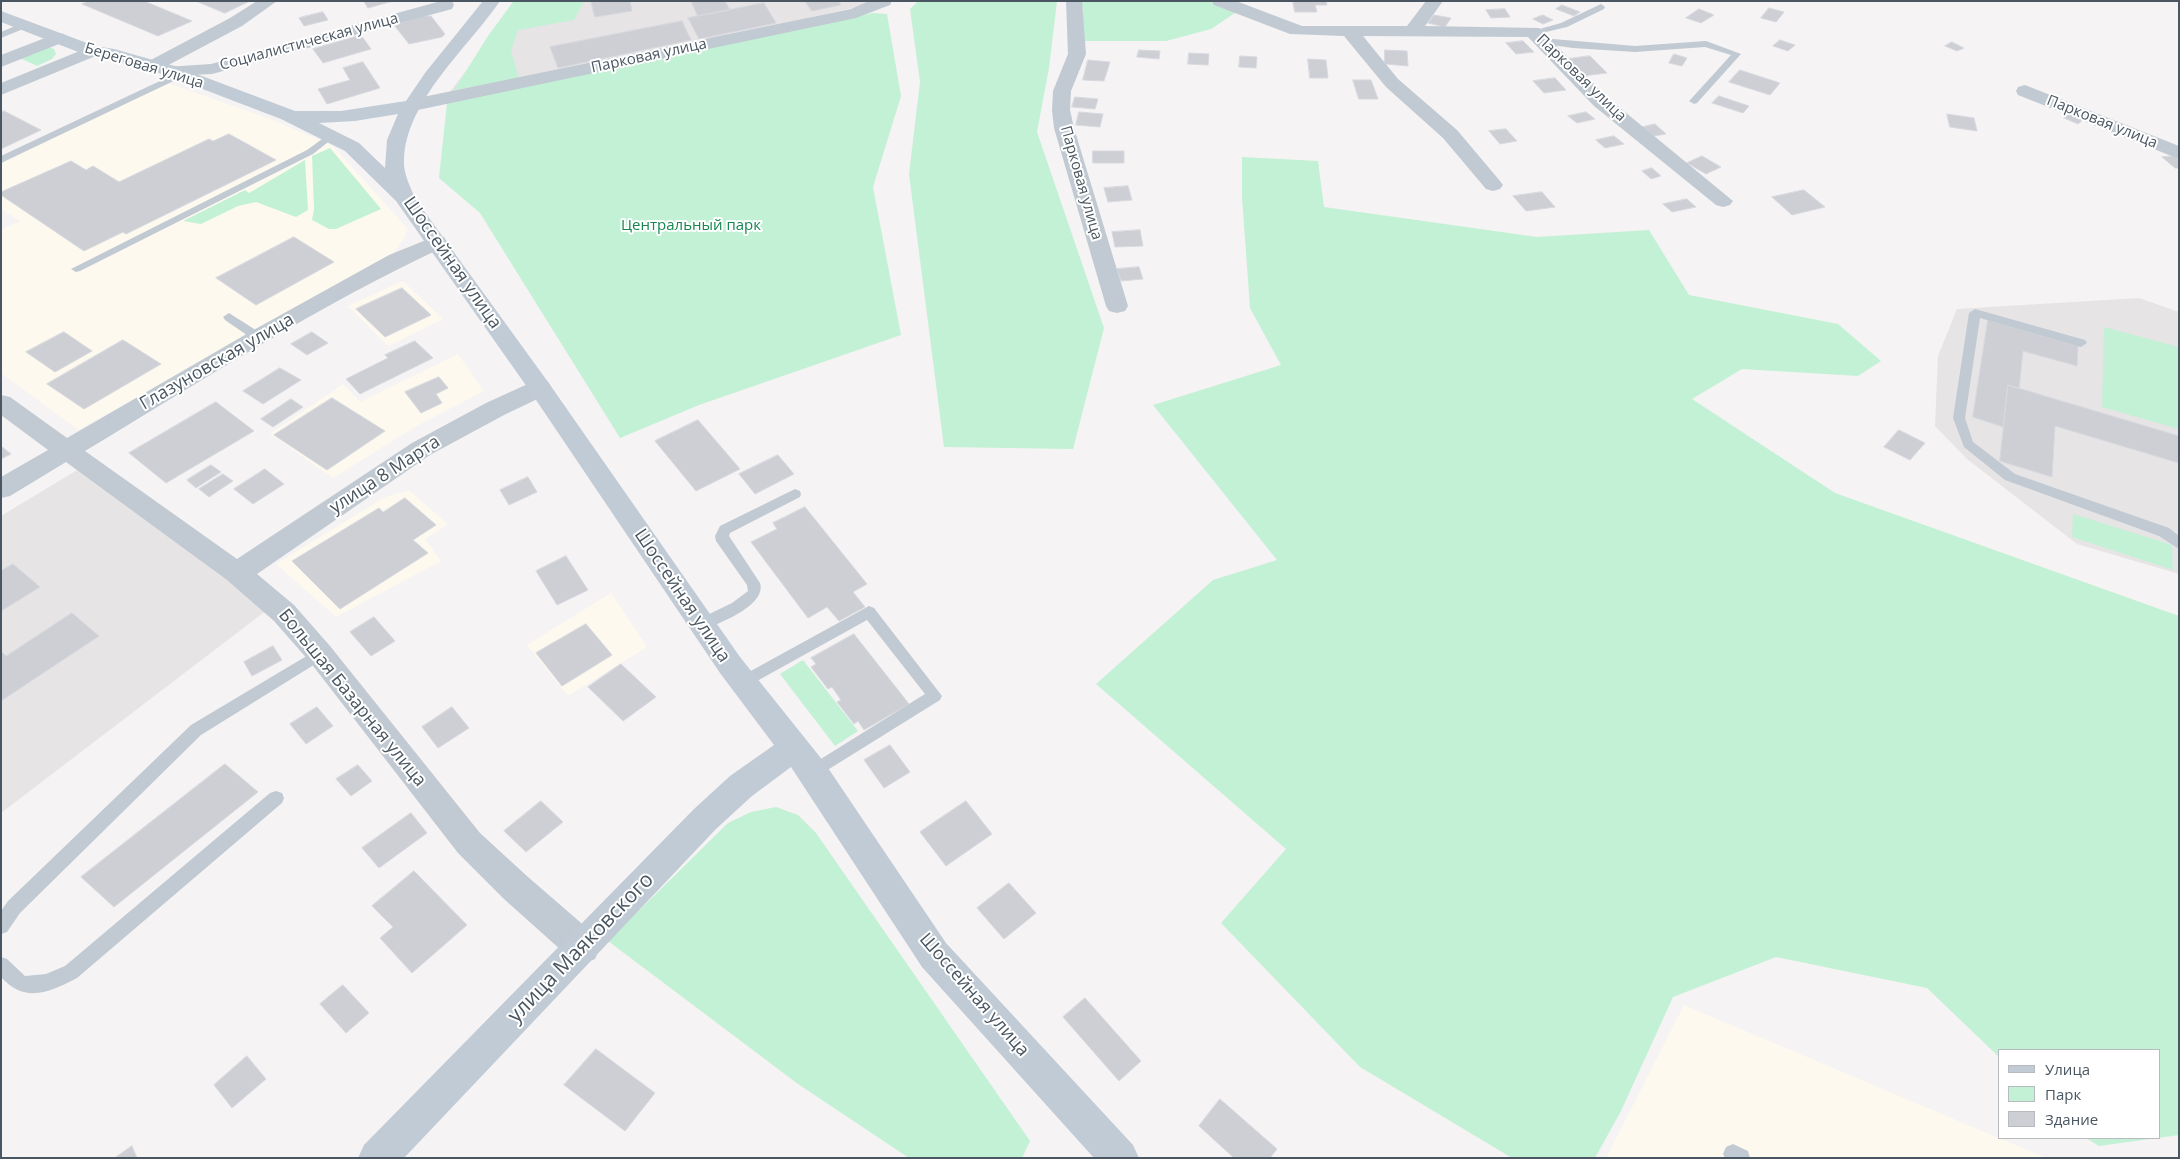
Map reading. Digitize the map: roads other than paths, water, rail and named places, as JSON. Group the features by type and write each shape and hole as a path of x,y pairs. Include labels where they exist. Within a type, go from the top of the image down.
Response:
{"main road":[{"name":"Шоссейная улица","path":"492,1 425,86 413,105 398,140 394,159 396,174 406,201 540,388 743,682 803,760 934,955 1120,1158"},
{"name":"Береговая улица","path":"1,16 92,51 108,53 175,73 288,115 352,147 406,201"},
{"name":"Береговая улица","path":"288,115 312,118 338,118 375,114 413,105"},
{"name":"улица Маяковского","path":"377,1158 584,947 705,819 742,786 803,760"}],"street":[{"path":"153,66 236,22 269,1"},
{"name":"Парковая улица","path":"413,105 847,15 884,1"},
{"name":"Парковая улица","path":"1074,1 1078,31 1077,54 1062,91 1061,110 1064,128 1117,306"},
{"name":"Парковая улица","path":"1220,1 1272,20 1290,29 1302,31 1537,36 1601,102 1723,201"},
{"path":"1266,1 1272,20"},
{"path":"1412,32 1435,1"},
{"name":"Социалистическая улица","path":"175,73 212,69 446,5"},
{"path":"1350,32 1392,83 1450,134 1493,184"},
{"path":"1,62 58,38"},
{"path":"1,90 92,51"},
{"name":"Парковая улица","path":"2024,91 2179,153"},
{"name":"Глазуновская улица","path":"1,489 258,337 397,260 436,242"},
{"name":"улица 8 Марта","path":"237,573 421,449 495,409 540,388"},
{"name":"Большая Базарная улица","path":"1,403 237,573 284,612 320,654 469,843 516,888 584,947"}],"lane":[{"path":"1537,36 1564,26 1601,7"},
{"path":"1,35 26,25"},
{"path":"1537,36 1593,47 1635,49 1706,44 1737,54 1694,101"},
{"path":"1,160 175,73"},
{"path":"76,269 310,152 329,137"},
{"path":"2081,342 1975,313 1960,418 1968,444 2010,476 2179,537"},
{"path":"229,318 258,337"},
{"path":"702,624 746,601 755,590 753,583 723,541 722,536 725,530 795,494"},
{"path":"2164,532 2179,544"},
{"path":"743,682 869,612 935,696 803,760"},
{"path":"1,926 14,908 196,730 320,654"},
{"path":"1,965 19,982 36,985 54,980 71,972 276,798"}],"park label":[{"name":"Центральный парк","path":"691,226"}]}
